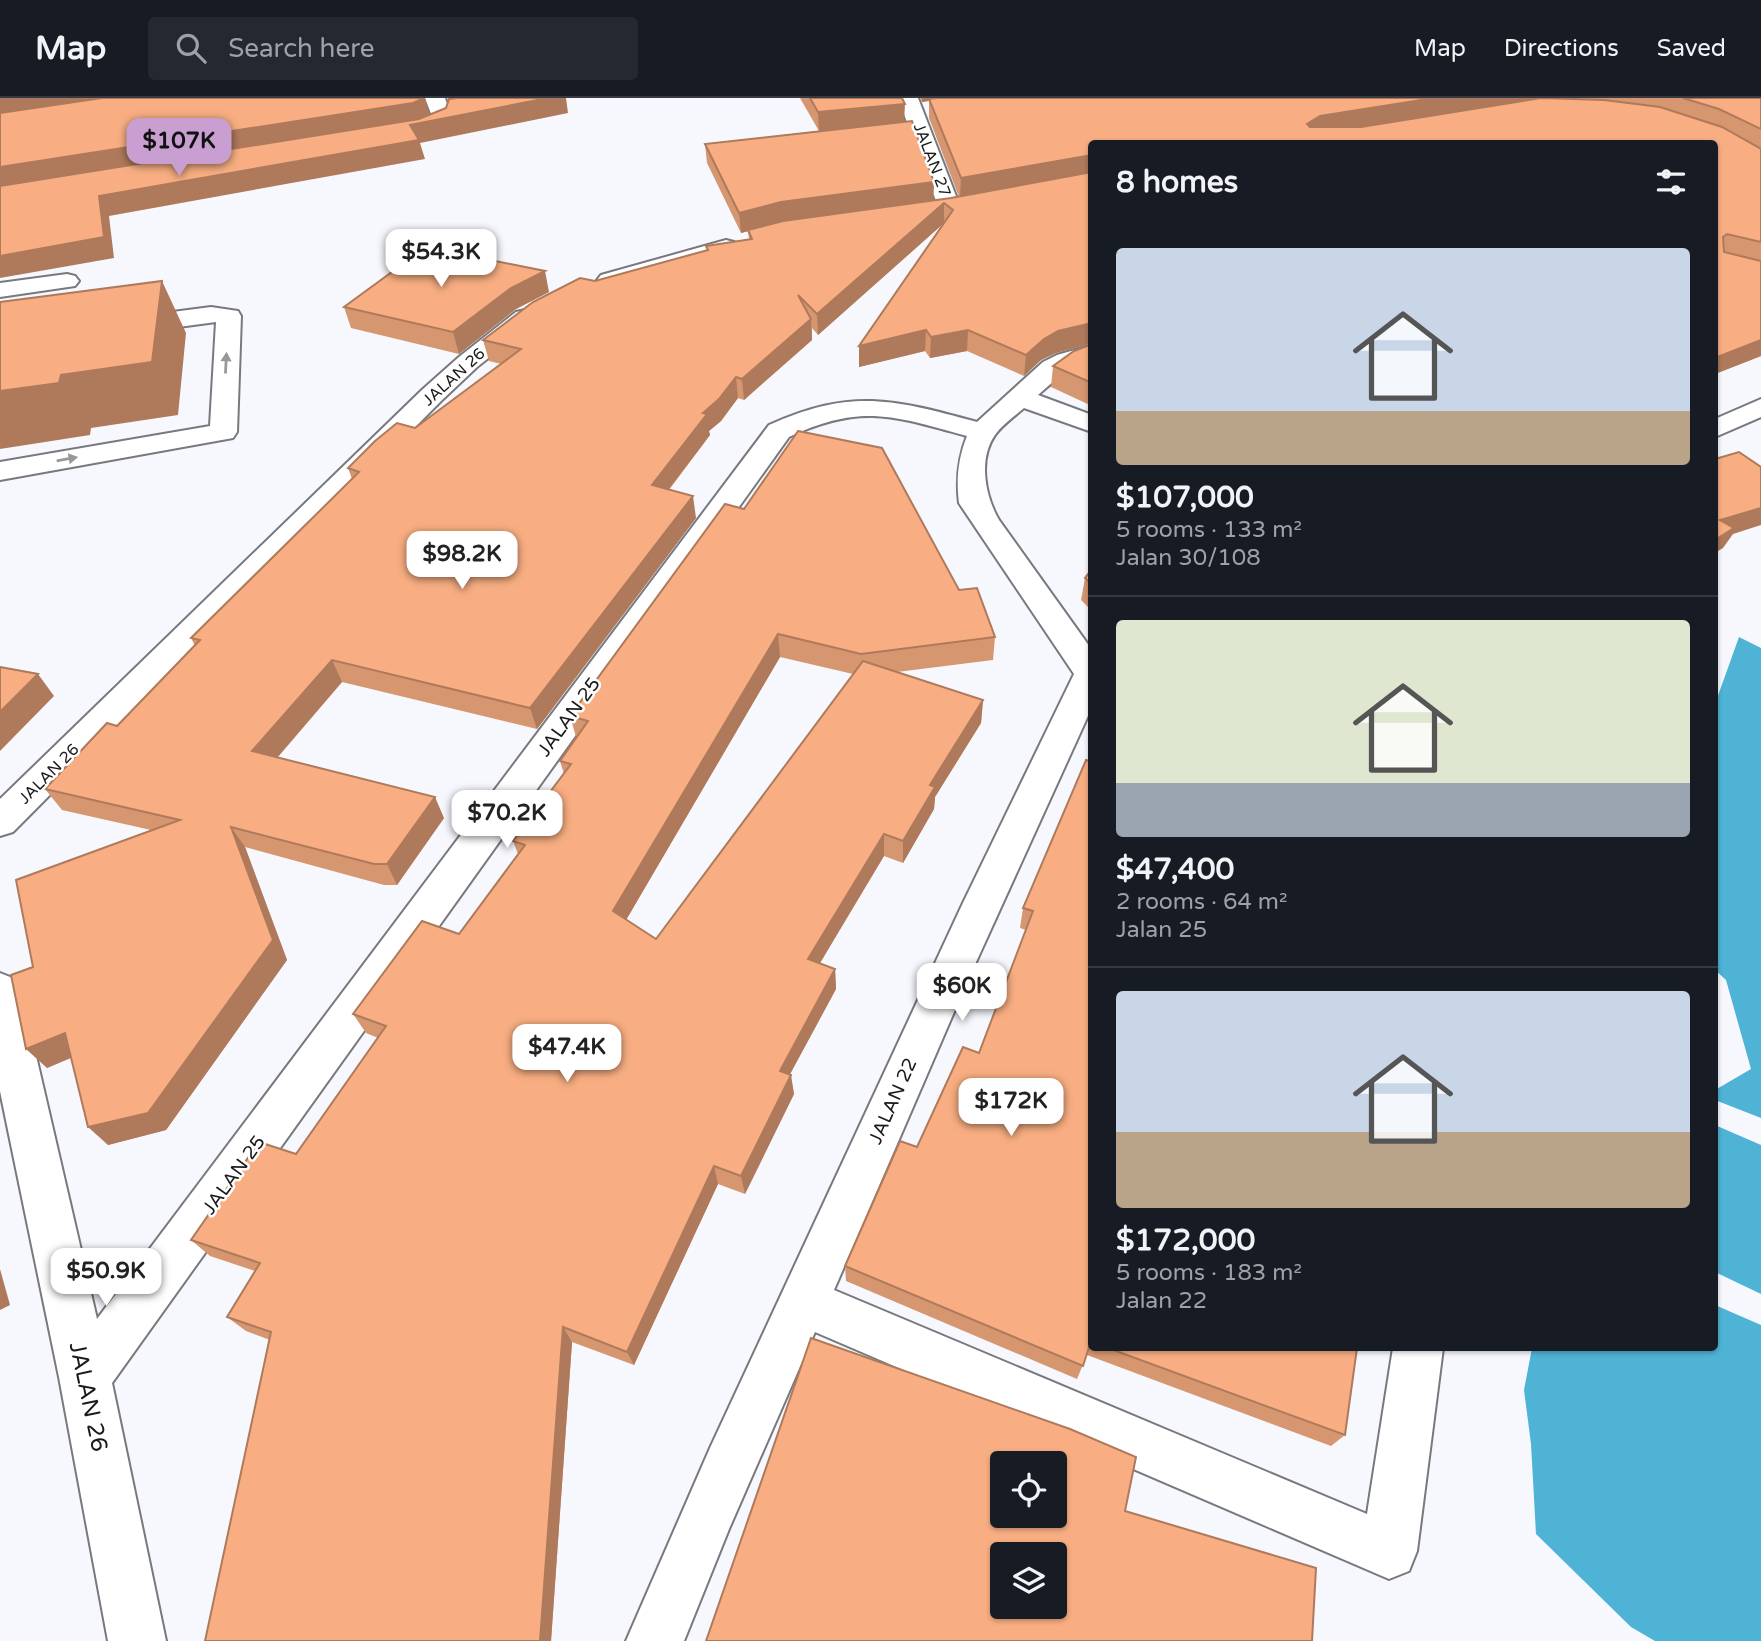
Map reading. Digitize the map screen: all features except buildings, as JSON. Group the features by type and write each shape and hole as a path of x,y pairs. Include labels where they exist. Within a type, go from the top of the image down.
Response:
{"street":[{"path":"383,137 436,126 443,121 444,107"},
{"name":"JALAN 27","path":"914,116 950,208"},
{"path":"589,286 665,262 757,239"},
{"path":"0,290 66,281"},
{"name":"JALAN 26","path":"0,822 432,395 468,362 527,316 552,303"},
{"path":"0,471 223,432 229,316 211,314 106,328"},
{"path":"982,432 1052,368 1066,360 1088,354"},
{"path":"1019,397 1088,423"},
{"name":"JALAN 25","path":"85,1377 779,431 803,418 858,406 883,406 982,432"},
{"path":"1718,428 1761,407"},
{"name":"JALAN 22","path":"982,432 973,457 971,484 974,503 1088,669"},
{"name":"JALAN 22","path":"655,1641 689,1553 989,886 1088,679"},
{"name":"JALAN 26","path":"0,990 85,1377 137,1641"},
{"path":"804,1302 1389,1551 1418,1351"}],"water":[{"path":"1739,637 1761,648 1761,1118 1718,1101 1718,1088 1751,1069 1726,980 1718,973 1718,696"},
{"path":"1718,1126 1761,1145 1761,1294 1718,1273"},
{"path":"1718,1306 1761,1325 1761,1641 1655,1641 1631,1627 1536,1534 1531,1444 1524,1390 1531,1351 1718,1351"}]}
